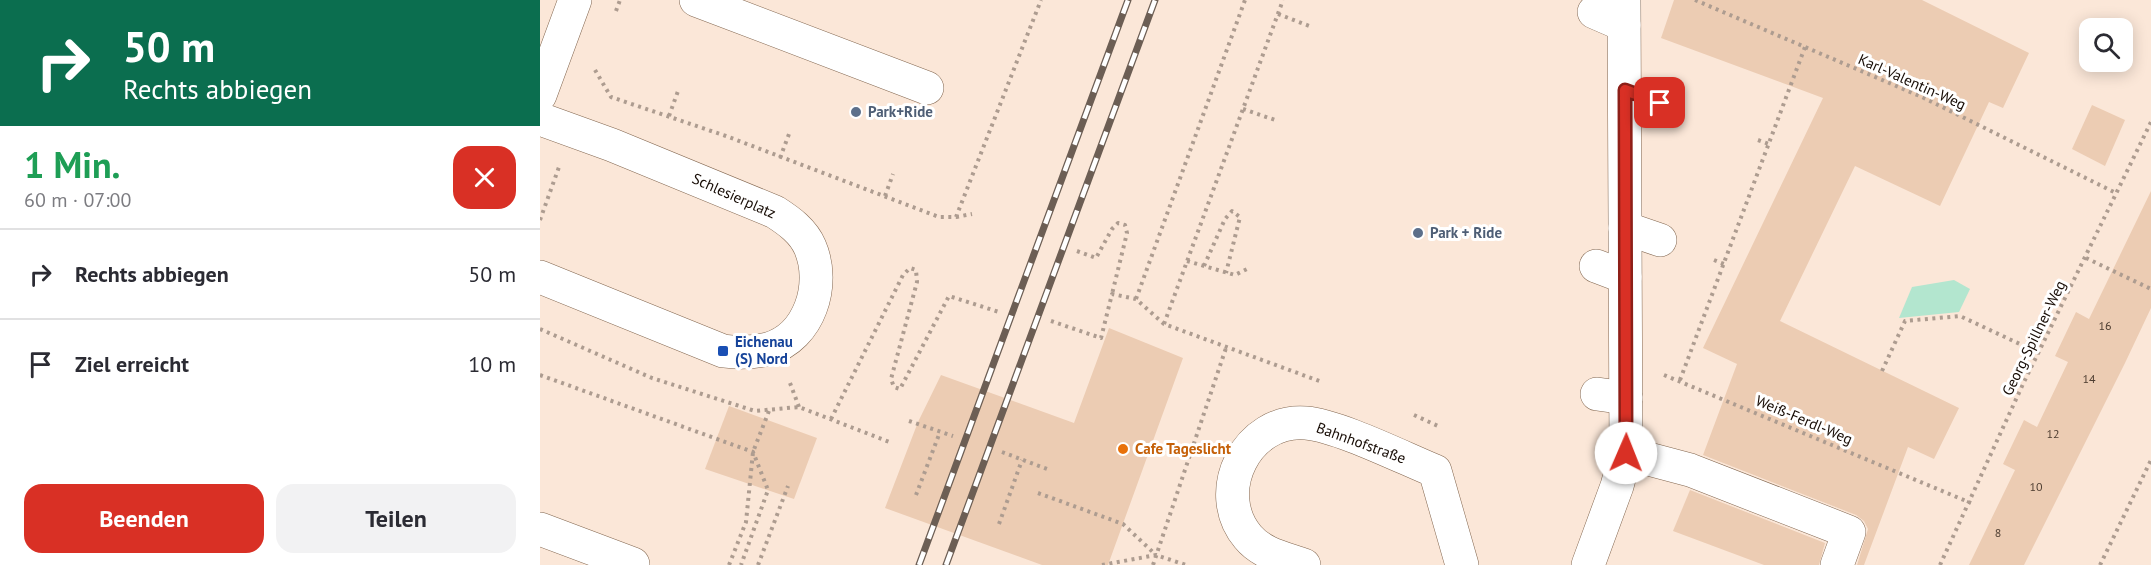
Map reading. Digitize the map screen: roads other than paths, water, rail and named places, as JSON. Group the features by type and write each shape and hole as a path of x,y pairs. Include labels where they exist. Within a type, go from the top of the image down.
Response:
{"street":[{"path":"540,95 575,0"},
{"path":"696,0 927,88"},
{"path":"1588,565 1617,486 1626,453 1612,396 1627,364 1625,228 1611,148 1625,90 1624,12 1593,12"},
{"path":"1625,90 1660,103"},
{"name":"Schlesierplatz","path":"540,119 612,145 775,212 795,226 805,239 817,269 816,294 807,317 792,336 771,348 747,354 723,351 540,277"},
{"path":"1625,228 1660,240"},
{"path":"1596,266 1625,277"},
{"name":"Bahnhofstraße","path":"1305,565 1266,552 1248,536 1236,515 1232,492 1236,469 1247,450 1263,435 1282,425 1305,423 1326,428 1435,471 1462,565"},
{"path":"1626,453 1690,470 1850,532 1837,565"},
{"path":"540,529 633,564"}],"railway":[{"path":"919,565 1128,0"},
{"path":"946,565 1155,0"}],"place":[{"name":"Park+Ride","path":"856,112"},
{"name":"Park + Ride","path":"1418,233"},
{"name":"Eichenau (S) Nord","path":"723,351"},
{"name":"Cafe Tageslicht","path":"1123,449"}]}
